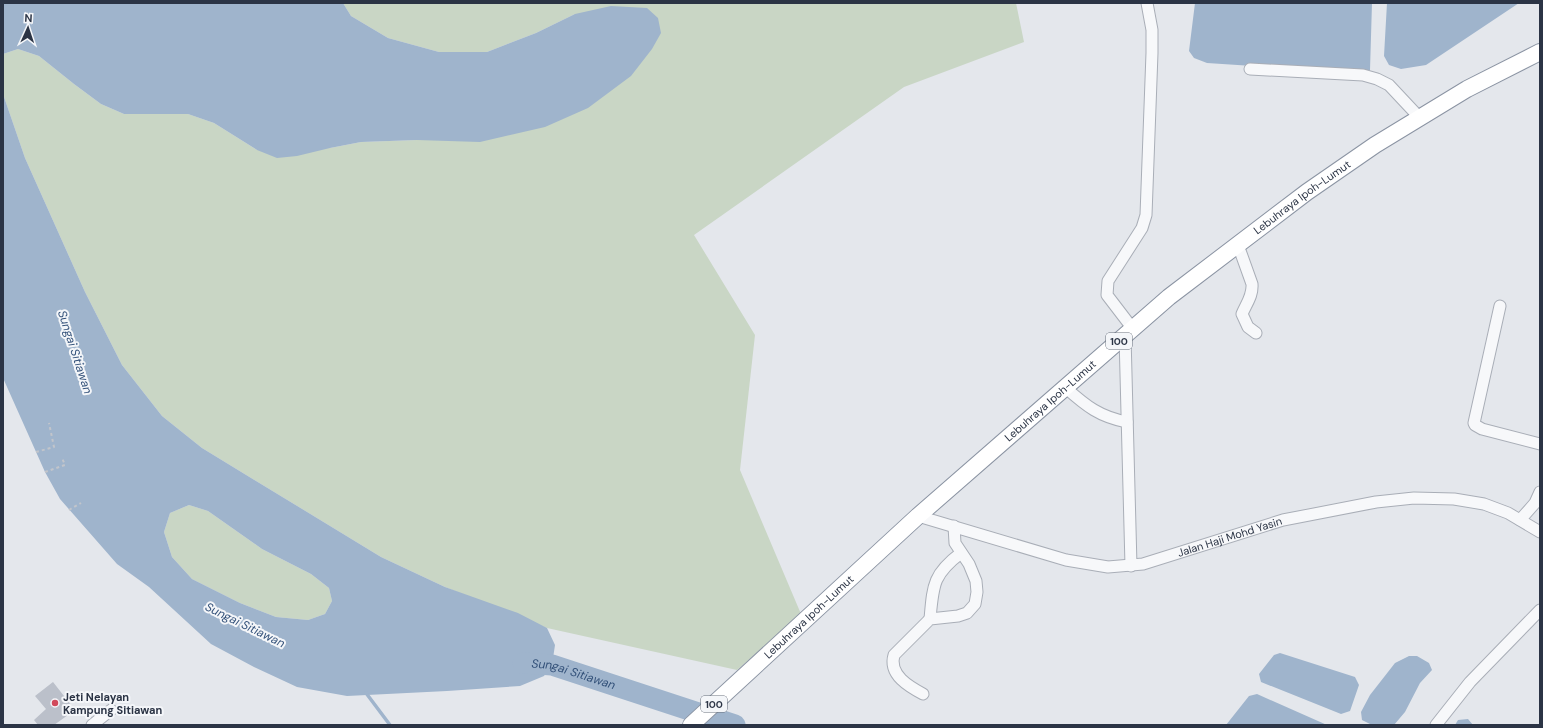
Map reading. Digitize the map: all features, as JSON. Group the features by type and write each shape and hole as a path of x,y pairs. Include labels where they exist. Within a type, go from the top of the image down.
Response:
{"highway":[{"name":"Lebuhraya Ipoh-Lumut","path":"691,725 918,516 1169,297 1319,184 1375,145 1467,89 1540,52"}],"street":[{"path":"1131,566 1127,422 1129,332 1107,295 1107,288 1108,281 1142,228 1146,215 1152,53 1152,30 1147,3"},
{"path":"1250,69 1363,75 1377,79 1389,85 1419,117"},
{"path":"1238,245 1252,284 1252,295 1246,303 1242,314 1248,327 1256,333"},
{"path":"1500,306 1474,423 1482,429 1540,444"},
{"path":"1066,388 1082,403 1092,409 1110,419 1127,422"},
{"path":"1520,520 1535,503 1540,492"},
{"name":"Jalan Haji Mohd Yasin","path":"918,516 1066,560 1108,567 1143,564 1283,520 1376,502 1414,498 1454,500 1484,504 1508,513 1540,532"},
{"path":"930,619 958,616 967,613 975,604 977,592 976,581 969,564 955,543 954,526"},
{"path":"924,694 905,684 895,670 893,660 894,655 930,619 934,588 937,578 949,562 962,552"},
{"path":"1436,725 1470,682 1540,610"},
{"path":"92,725 111,710"}],"path":[{"path":"36,452 54,447 49,423"},
{"path":"45,472 65,465 62,458"},
{"path":"69,510 81,503"}],"green space":[{"path":"343,3 1016,3 1024,42 904,87 694,235 755,335 740,470 801,614 737,670 547,628 445,587 381,557 202,448 162,416 122,365 85,292 25,158 3,94 3,54 18,49 39,56 101,104 124,114 188,114 214,123 257,150 330,148 361,142 417,140 575,14 536,33 487,52 439,52 388,38 351,16"},
{"path":"189,505 208,511 262,549 311,574 329,588 332,601 325,614 308,620 276,617 240,603 192,579 172,557 164,532 170,513"}],"water":[{"path":"3,3 343,3 351,16 388,38 439,52 487,52 536,33 575,14 611,6 647,8 658,18 661,33 652,49 631,76 588,108 545,127 480,142 417,140 361,142 297,156 277,158 257,150 214,123 188,114 124,114 101,104 39,56 18,49 3,54"},
{"path":"1195,3 1372,3 1370,70 1364,73 1207,63 1194,58 1189,51"},
{"path":"1387,3 1519,3 1426,65 1401,69 1389,65 1384,56"},
{"path":"3,94 25,158 85,292 122,365 162,416 202,448 381,557 445,587 518,613 547,628 555,645 552,665 544,676 520,686 347,696 297,687 254,667 211,644 149,587 117,564 60,499 45,472 3,378","holes":["189,505 208,511 262,549 311,574 329,588 332,601 325,614 308,620 276,617 240,603 192,579 172,557 164,532 170,513"]},
{"path":"1280,653 1355,677 1359,685 1350,711 1341,714 1261,682 1259,674 1274,655"},
{"path":"1409,656 1417,656 1429,663 1432,670 1420,683 1405,712 1394,725 1372,725 1362,720 1361,712 1370,695 1395,663"},
{"path":"1257,694 1327,725 1226,725 1249,696"},
{"path":"1468,719 1473,725 1455,725 1458,720"}],"building":[{"name":"Jeti Nelayan Kampung Sitiawan","path":"53,682 75,710 54,725 38,725 34,720 46,709 35,696"}],"waterway":[{"name":"Sungai Sitiawan","path":"523,663 552,665 735,725"},
{"path":"366,693 390,725"}],"place":[{"name":"Jeti Nelayan Kampung Sitiawan","path":"55,703"}]}
